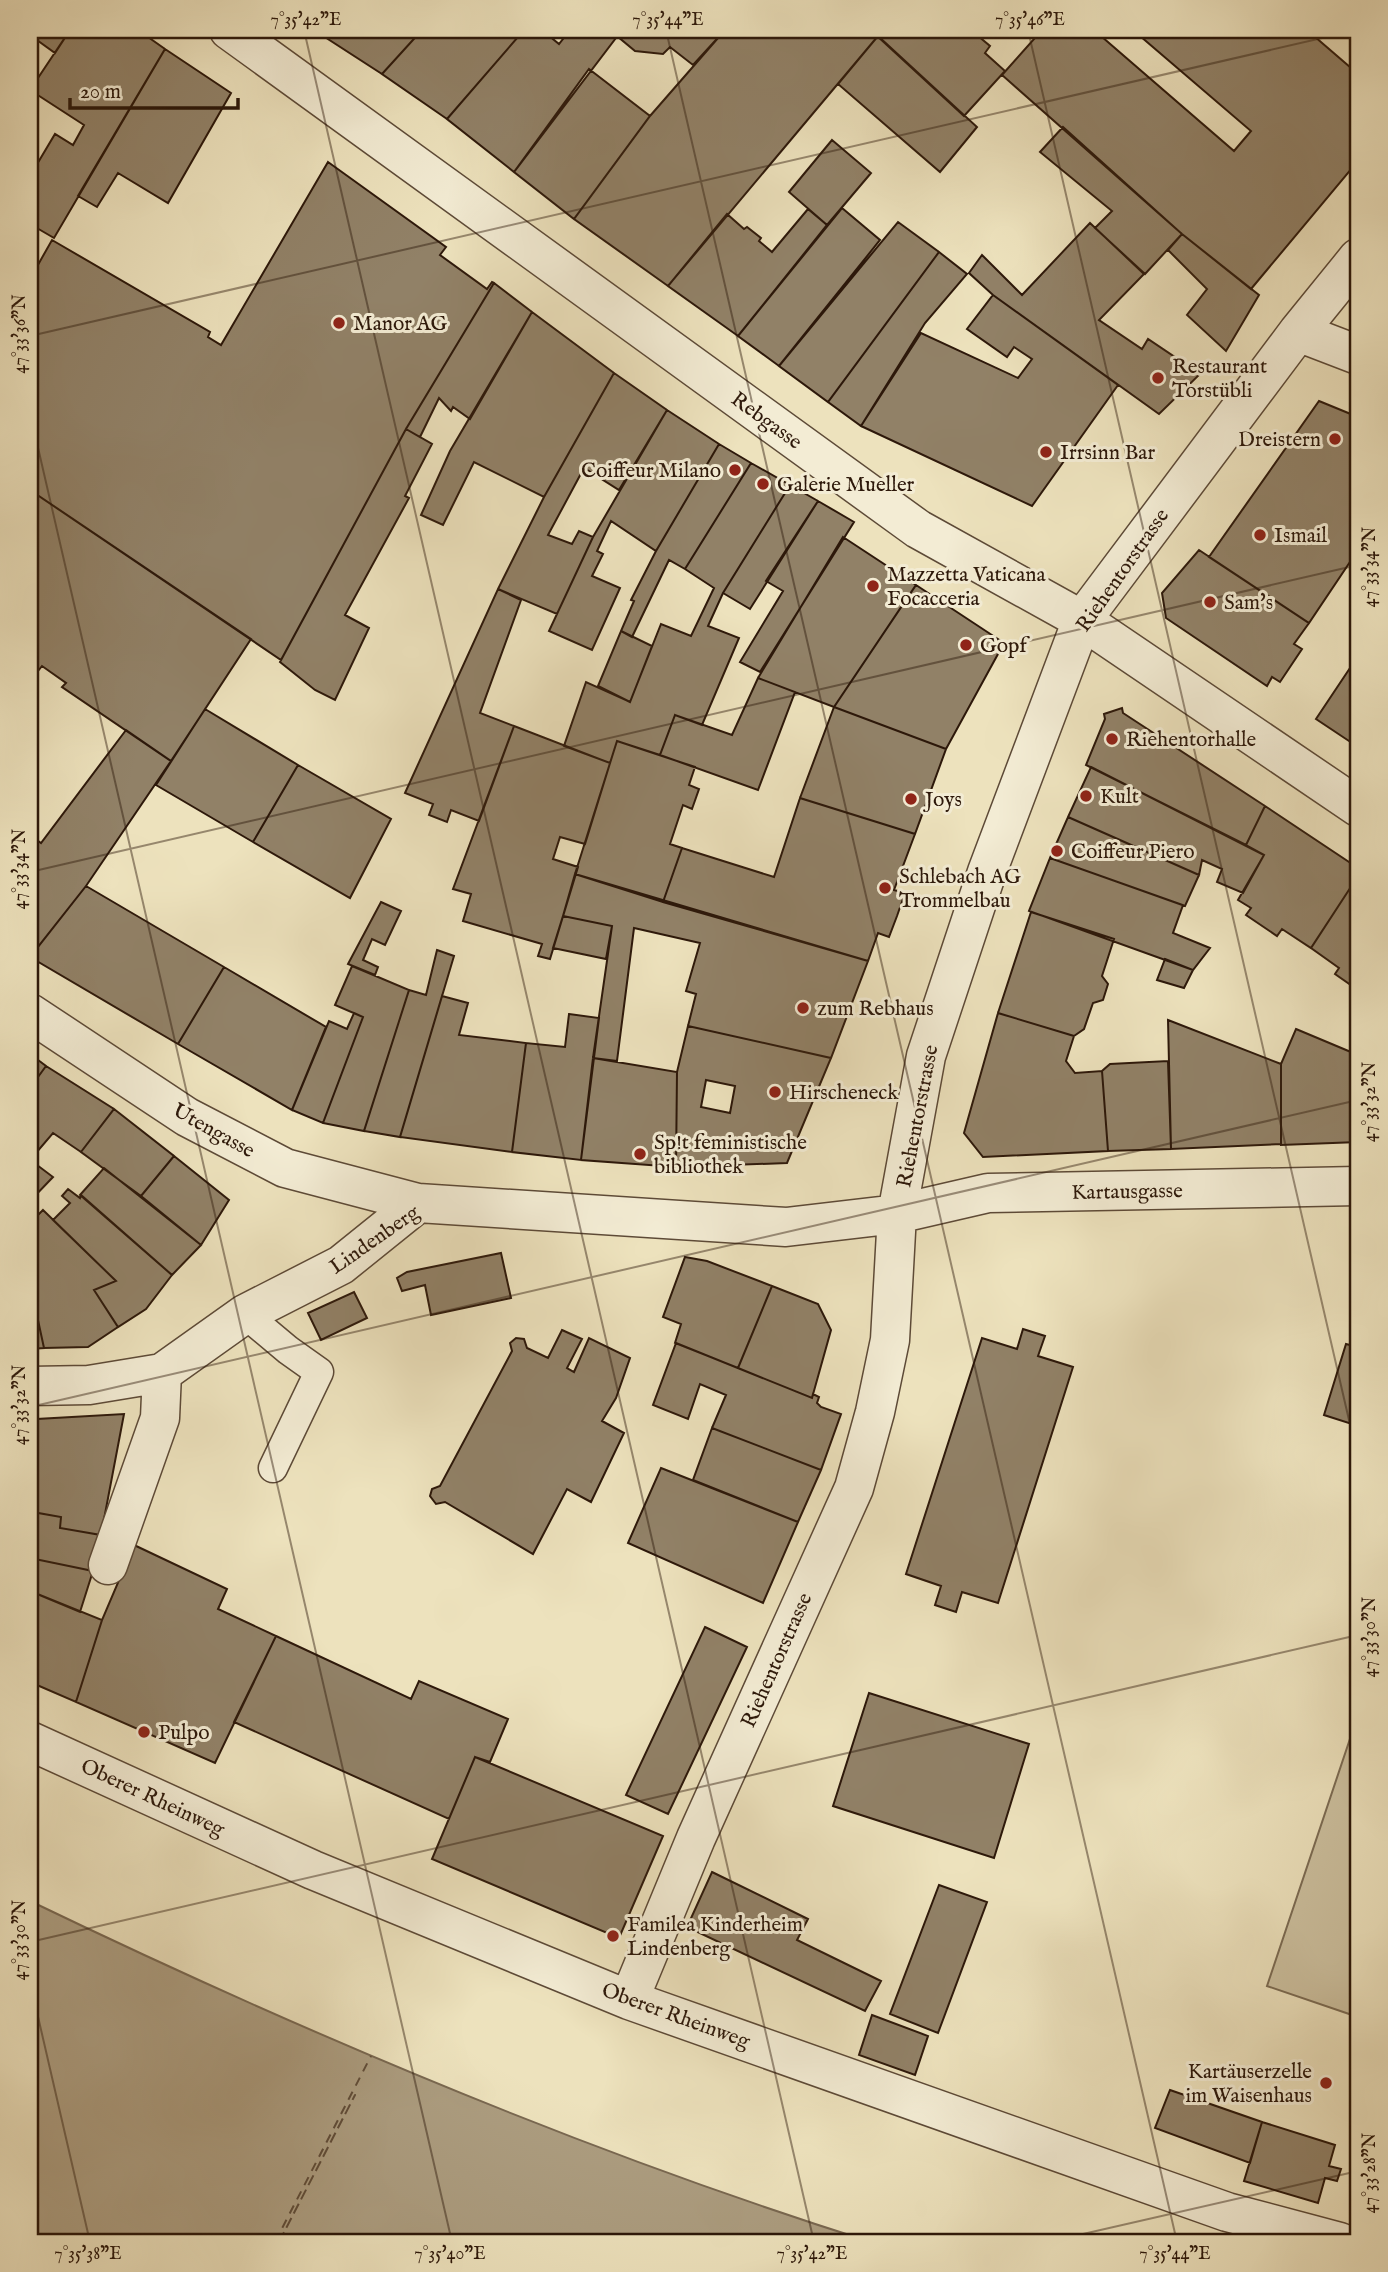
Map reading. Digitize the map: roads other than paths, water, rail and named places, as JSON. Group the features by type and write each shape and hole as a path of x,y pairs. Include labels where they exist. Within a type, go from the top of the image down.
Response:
{"street":[{"name":"Rebgasse","path":"229,30 918,529 1082,620 1358,807"},
{"name":"Riehentorstrasse","path":"629,2000 696,1838 854,1488 875,1412 890,1340 897,1214 926,1056 992,859 1082,620 1298,331 1358,258"},
{"path":"1298,331 1358,355"},
{"name":"Utengasse","path":"30,1013 187,1117 285,1168 418,1203"},
{"name":"Kartausgasse","path":"897,1214 988,1193 1358,1186"},
{"name":"Lindenberg","path":"162,1373 245,1314 341,1265 418,1203 786,1227 897,1214"},
{"path":"30,1387 89,1385 162,1373 160,1418 108,1565"},
{"name":"Oberer Rheinweg","path":"30,1741 313,1870 629,2000 1227,2212 1340,2242"}],"lane":[{"path":"245,1314 319,1372 273,1468"}],"place":[{"name":"Manor AG","path":"339,323"},
{"name":"Restaurant Torstübli","path":"1158,378"},
{"name":"Dreistern","path":"1335,439"},
{"name":"Irrsinn Bar","path":"1046,452"},
{"name":"Coiffeur Milano","path":"735,470"},
{"name":"Galerie Mueller","path":"763,484"},
{"name":"Ismail","path":"1260,535"},
{"name":"Mazzetta Vaticana Focacceria","path":"873,586"},
{"name":"Sam's","path":"1210,602"},
{"name":"Gopf","path":"966,645"},
{"name":"Riehentorhalle","path":"1112,739"},
{"name":"Kult","path":"1086,796"},
{"name":"Joys","path":"911,799"},
{"name":"Coiffeur Piero","path":"1057,851"},
{"name":"Schlebach AG Trommelbau","path":"885,888"},
{"name":"zum Rebhaus","path":"803,1008"},
{"name":"Hirscheneck","path":"775,1092"},
{"name":"Sp!t feministische bibliothek","path":"640,1154"},
{"name":"Pulpo","path":"144,1732"},
{"name":"Familea Kinderheim Lindenberg","path":"613,1936"},
{"name":"Kartäuserzelle im Waisenhaus","path":"1326,2083"}]}
